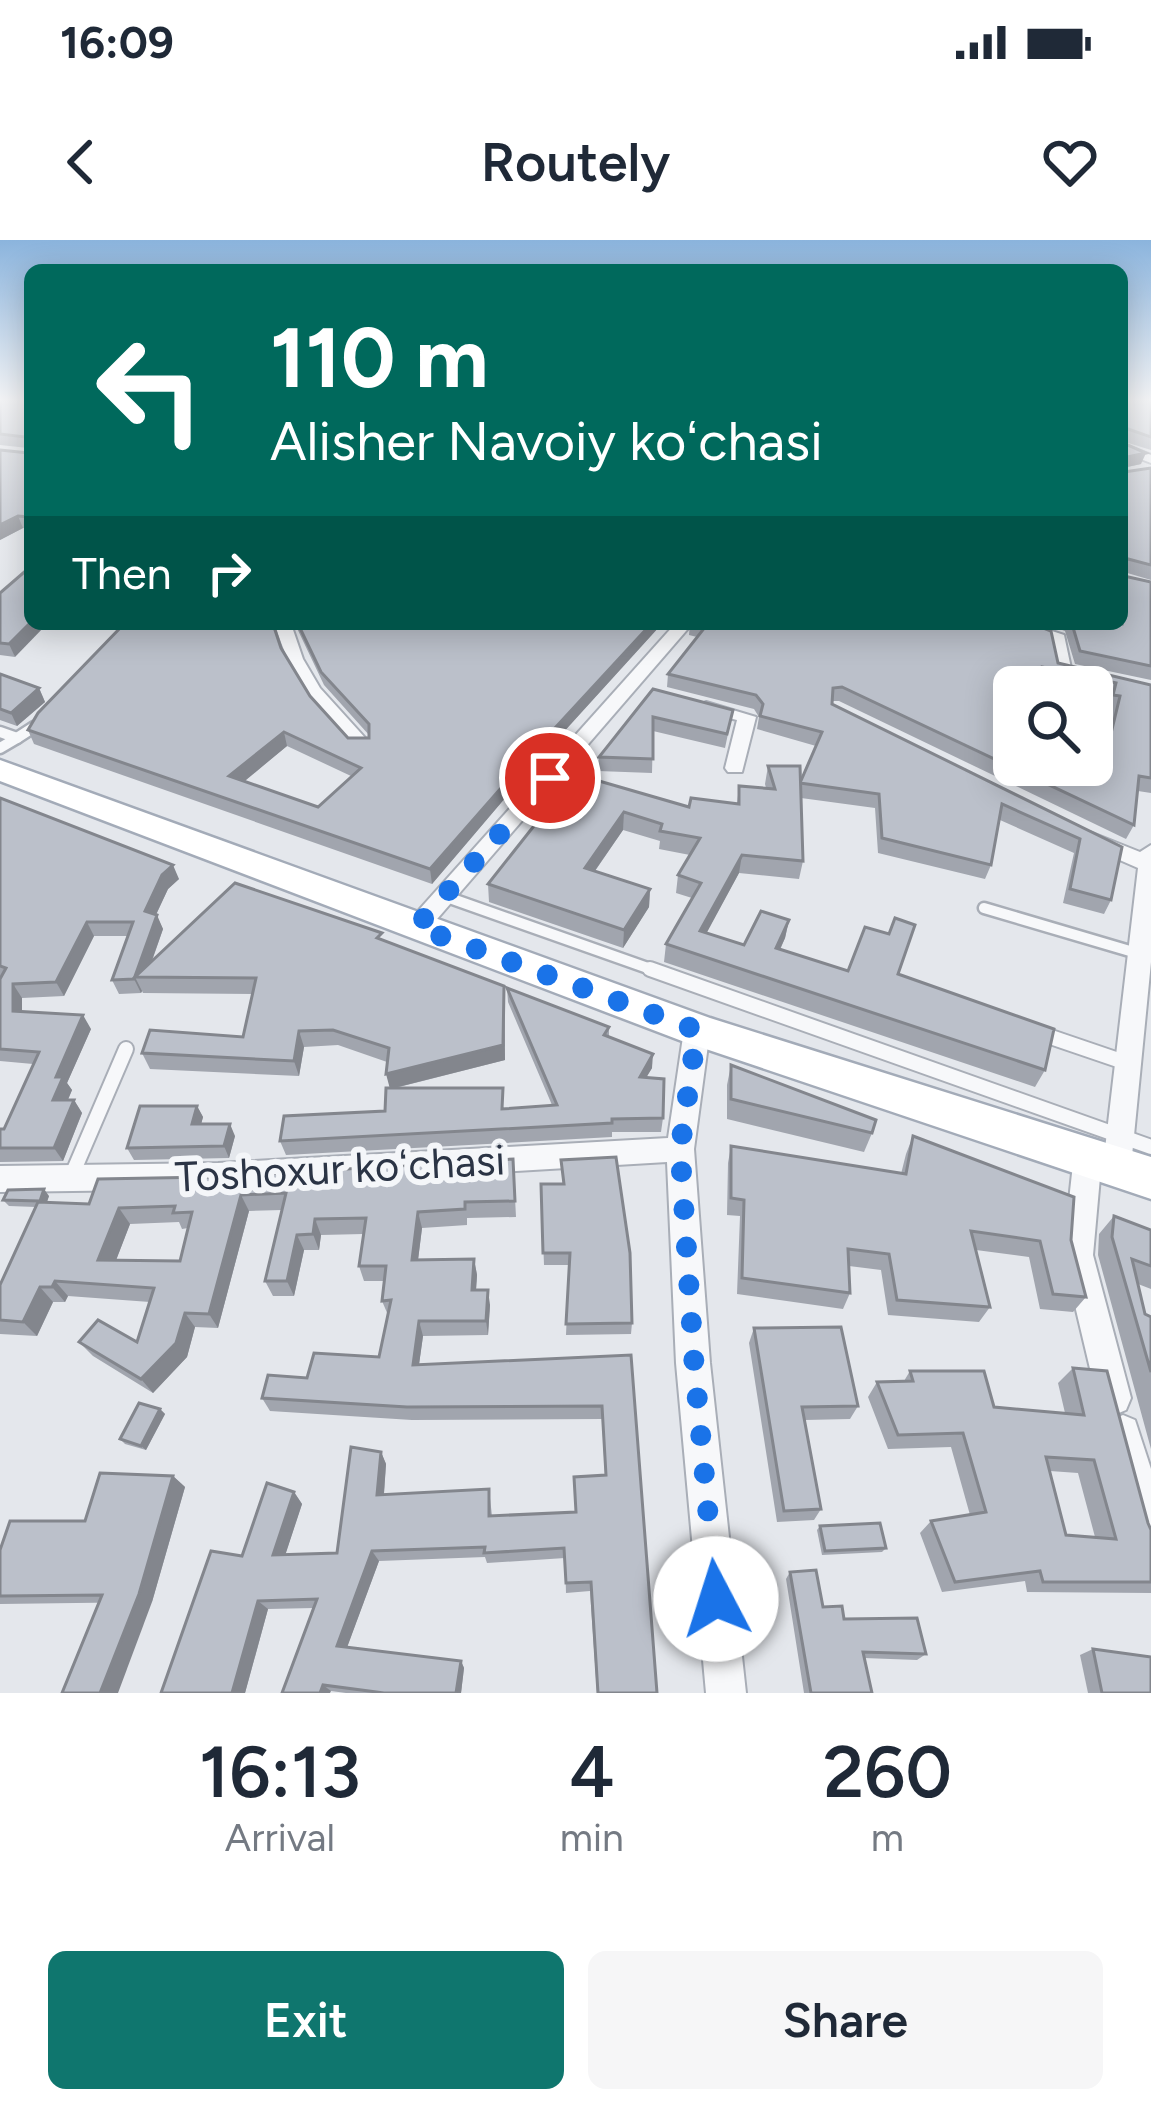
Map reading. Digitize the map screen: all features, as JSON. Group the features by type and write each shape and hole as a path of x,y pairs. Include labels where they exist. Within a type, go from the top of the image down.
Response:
{"main road":[{"path":"8,754 416,927 697,1030 1126,1156"}],"street":[{"path":"285,630 302,673 330,715 361,745"},
{"path":"416,927 638,690 680,630"},
{"path":"1033,630 1058,638 1062,666"},
{"path":"687,702 747,718 735,768"},
{"path":"1064,826 1151,865"},
{"path":"1151,850 1141,954 1144,988 1129,1063 1126,1156 1078,1255 1151,1533"},
{"path":"697,1030 680,1149 694,1363 726,1693"},
{"name":"Toshoxur koʻchasi","path":"0,1180 218,1176 680,1149"}],"lane":[{"path":"8,754 54,708"},
{"path":"0,732 8,754"},
{"path":"0,748 8,754"},
{"path":"444,896 1126,1156"},
{"path":"984,908 1141,954"},
{"path":"1019,1026 1129,1063"},
{"path":"70,1178 126,1049"}],"building":[{"path":"0,466 24,466 24,516 0,525"},
{"path":"1151,468 1151,565 1128,559 1128,471"},
{"path":"24,572 24,629 9,644 0,643 0,593"},
{"path":"1128,577 1151,582 1151,666 1080,651 1074,630 1128,630"},
{"path":"118,630 275,630 310,696 348,738 369,738 369,724 321,672 301,630 645,630 530,755 511,754 510,760 523,763 430,869 28,730 38,713","holes":["284,732 361,768 318,807 229,776"]},
{"path":"703,630 1051,631 1058,663 1071,666 993,666 993,758 842,687 833,688 832,704 1122,847 1111,900 1070,889 1080,839 1002,804 991,865 882,838 879,794 800,783 822,732 760,716 763,704 756,695 668,674"},
{"path":"0,674 39,688 11,713 0,709"},
{"path":"1113,676 1151,685 1151,778 1139,776 1134,825 1051,786 1113,786 1113,725 1120,696 1113,695"},
{"path":"653,689 733,710 727,734 653,717 653,759 599,757"},
{"path":"768,766 800,766 803,861 742,855 700,931 744,945 761,911 789,920 776,948 848,971 865,927 889,934 895,918 915,925 898,974 1054,1029 1045,1070 666,944 701,883 678,875 700,838 660,831 662,824 624,812 585,868 650,889 624,930 488,884 575,774 689,807 691,798 739,804 739,786 775,789"},
{"path":"0,798 173,865 162,875 145,911 157,915 134,979 112,980 133,922 87,922 56,982 13,984 13,1011 83,1015 56,1077 63,1077 53,1100 74,1100 54,1148 0,1148 0,1129 39,1052 0,1049 0,979 6,968 0,966"},
{"path":"235,883 382,933 377,938 504,986 503,1045 386,1074 389,1048 333,1030 299,1031 294,1061 142,1053 150,1030 243,1037 256,978 135,977"},
{"path":"507,988 609,1027 604,1035 653,1054 640,1077 664,1079 663,1118 280,1141 284,1116 385,1111 386,1088 503,1088 502,1109 557,1105"},
{"path":"731,1065 876,1120 872,1133 731,1099"},
{"path":"140,1106 197,1106 192,1124 230,1124 224,1146 127,1148"},
{"path":"913,1136 1074,1197 1071,1240 1086,1297 1053,1294 1040,1241 971,1231 990,1307 897,1300 889,1254 848,1249 850,1293 742,1278 744,1200 731,1198 731,1146 906,1174"},
{"path":"616,1157 630,1253 632,1323 566,1324 570,1253 543,1253 541,1184 564,1184 561,1160"},
{"path":"513,1159 515,1201 465,1202 465,1209 418,1212 412,1260 474,1259 472,1290 488,1290 486,1321 419,1321 413,1365 631,1355 657,1693 598,1693 591,1582 566,1583 564,1548 484,1553 485,1547 372,1551 337,1646 461,1661 456,1693 384,1693 323,1685 320,1693 282,1693 317,1599 258,1601 232,1693 161,1693 211,1551 242,1556 267,1483 294,1492 273,1555 337,1553 351,1447 381,1452 377,1495 489,1489 489,1516 576,1512 574,1477 606,1475 602,1406 407,1407 262,1398 268,1375 307,1378 314,1353 379,1357 391,1300 382,1301 386,1266 359,1266 366,1218 315,1219 313,1234 297,1235 287,1281 265,1281 286,1193 241,1195 209,1314 185,1313 176,1343 141,1379 79,1342 98,1320 137,1342 154,1288 55,1281 52,1287 40,1287 23,1322 0,1320 0,1285 38,1202 89,1204 98,1179","holes":["175,1206 173,1213 192,1212 180,1261 98,1260 119,1208"]},
{"path":"44,1189 40,1201 3,1200 8,1190"},
{"path":"1114,1216 1151,1230 1151,1266 1132,1259 1145,1314 1151,1317 1151,1372 1112,1237"},
{"path":"841,1327 858,1406 802,1407 821,1509 784,1511 754,1328"},
{"path":"1073,1368 1107,1371 1151,1530 1151,1582 1043,1582 1040,1571 955,1582 931,1521 986,1512 963,1433 898,1435 877,1382 913,1381 910,1371 984,1371 994,1407 1084,1415","holes":["1046,1457 1094,1460 1116,1539 1066,1535"]},
{"path":"139,1403 160,1409 141,1446 120,1439"},
{"path":"100,1473 173,1476 139,1594 100,1693 62,1693 102,1595 0,1596 0,1550 10,1521 85,1521"},
{"path":"880,1523 886,1548 825,1551 820,1526"},
{"path":"816,1570 823,1607 842,1606 844,1619 917,1618 926,1654 863,1652 872,1693 811,1693 790,1572"},
{"path":"1093,1649 1151,1657 1151,1693 1102,1693"}],"route":[{"path":"550,778 416,927 697,1030 680,1149 716,1599"}]}
